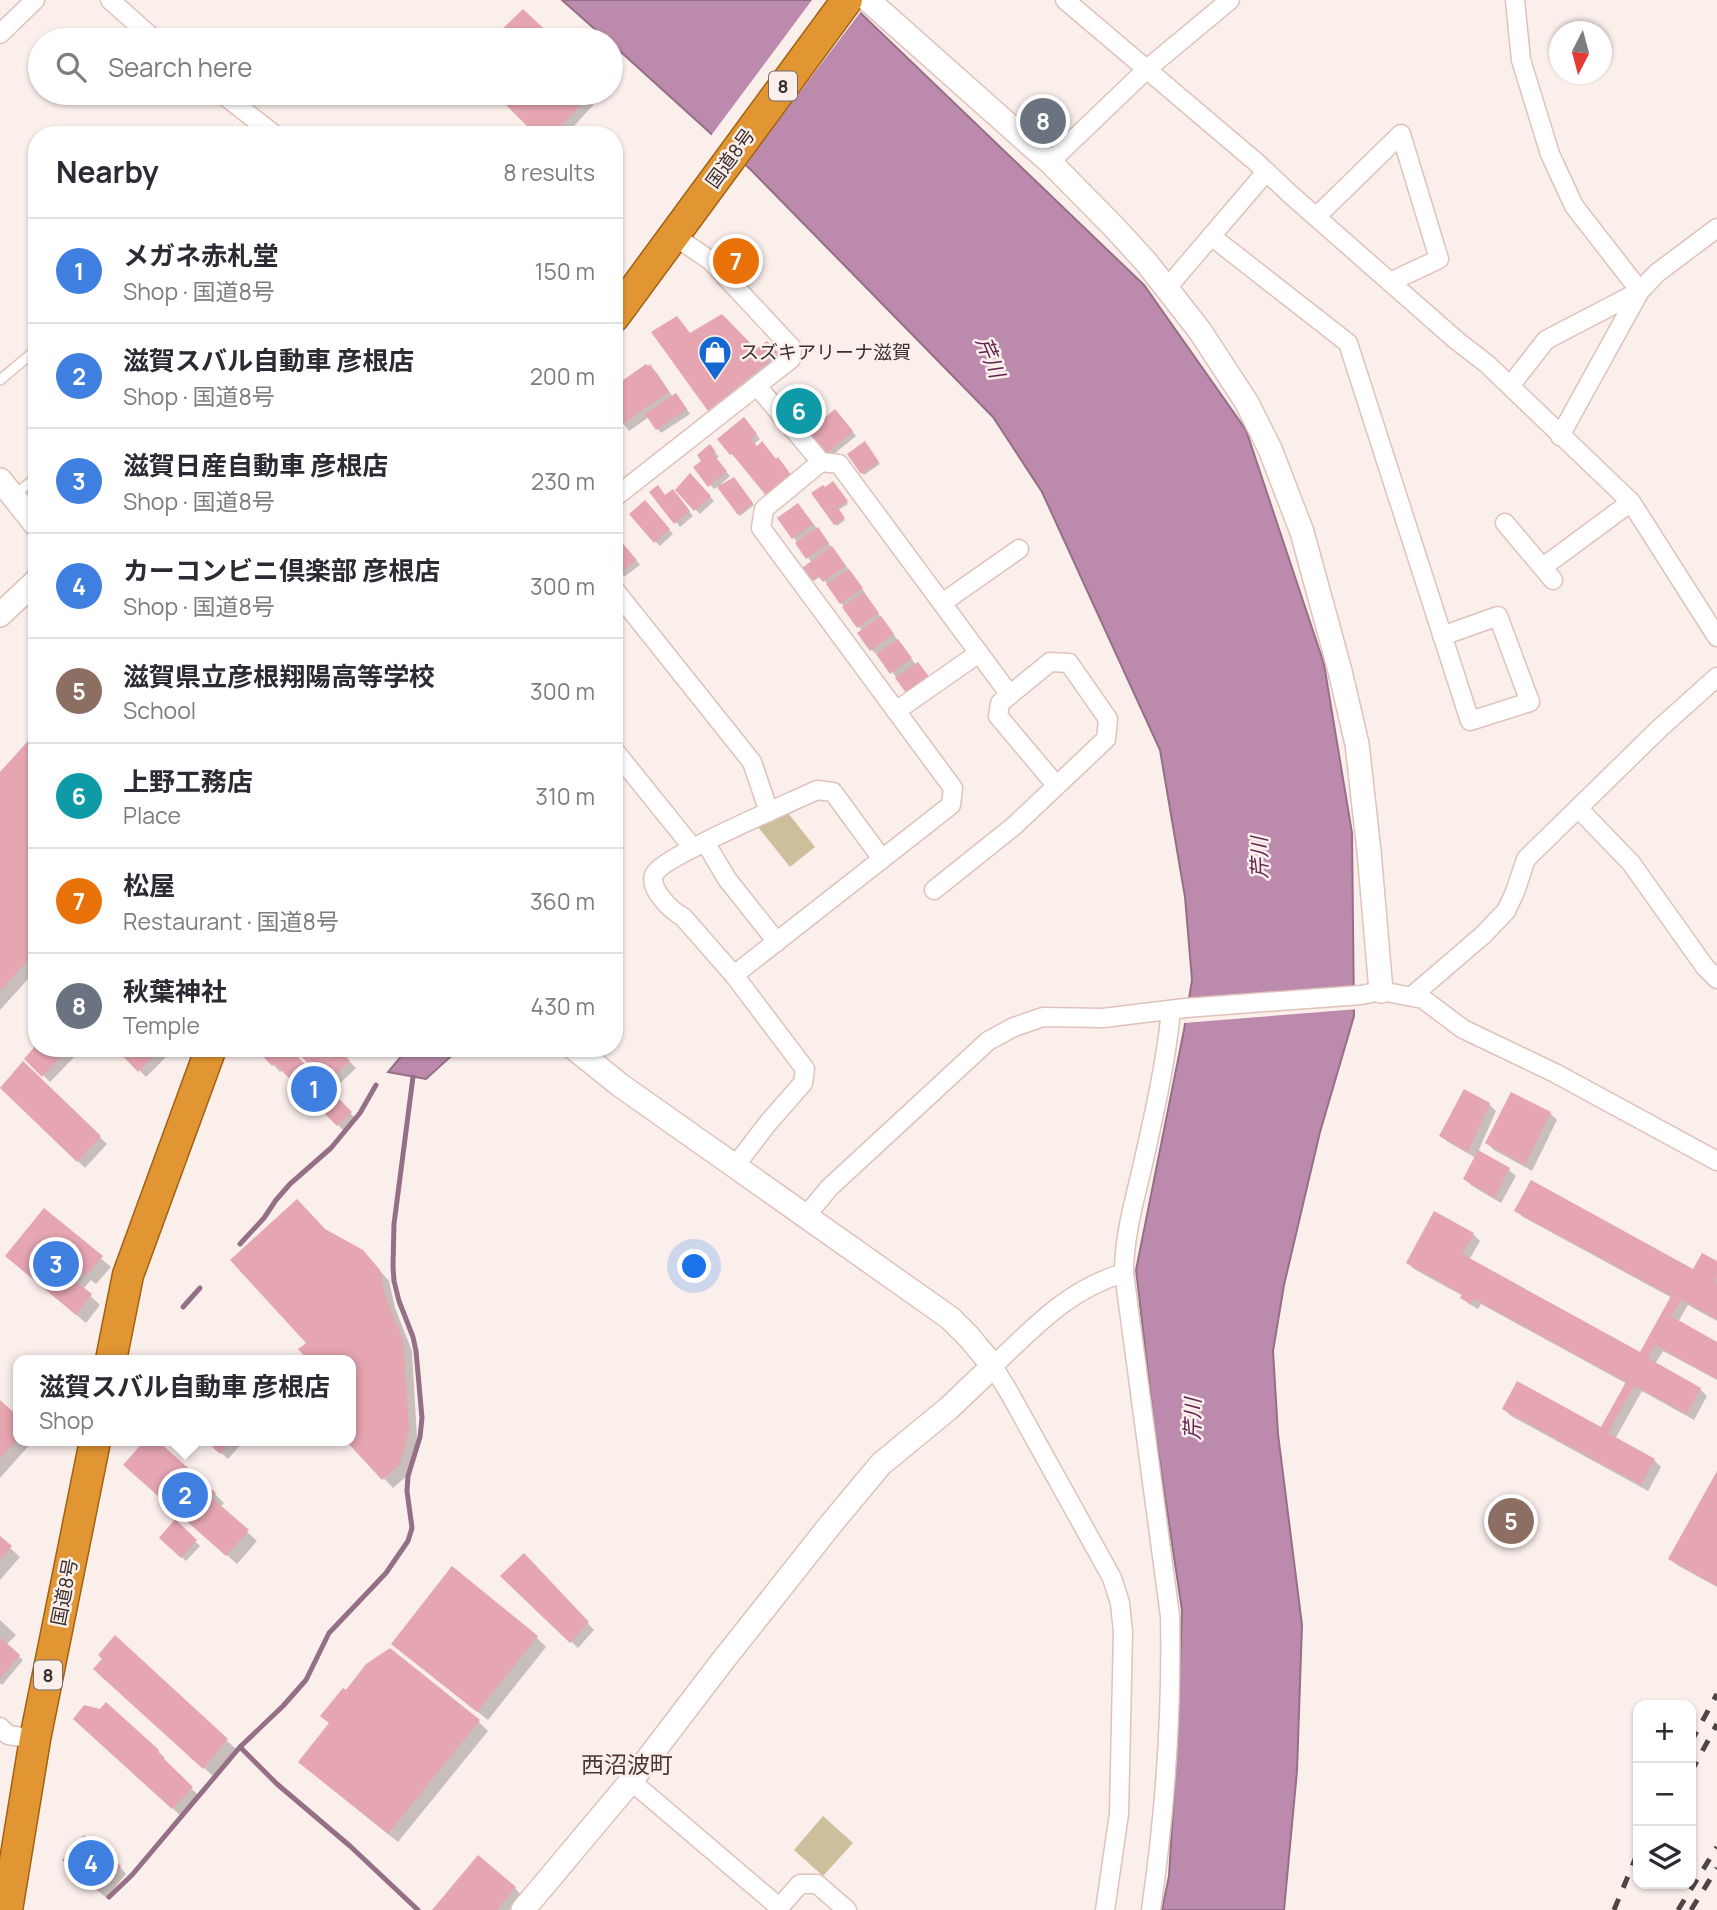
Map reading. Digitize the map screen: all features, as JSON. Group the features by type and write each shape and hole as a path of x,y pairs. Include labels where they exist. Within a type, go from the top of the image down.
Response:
{"highway":[{"name":"国道8号","path":"623,304 847,0"},
{"path":"112,1355 128,1275 208,1057"},
{"name":"国道8号","path":"7,1910 35,1739 94,1446"}],"street":[{"path":"0,34 35,0"},
{"path":"110,0 141,28"},
{"path":"868,0 1050,162 1114,227 1200,331 1247,403 1270,449 1302,532 1357,744 1371,993"},
{"path":"1065,0 1456,340 1488,364 1631,502 1717,637"},
{"path":"1050,162 1146,69 1230,0"},
{"path":"1515,0 1521,60 1549,154 1574,206 1640,291"},
{"path":"236,105 263,126"},
{"path":"1316,216 1401,134 1439,260 1390,282"},
{"path":"1167,288 1266,172"},
{"path":"1560,436 1640,291 1657,273 1717,228"},
{"path":"623,491 791,359 792,348 711,261 673,235"},
{"path":"1211,236 1348,343 1442,636 1470,721 1530,702 1498,616 1442,636"},
{"path":"1510,386 1546,340 1640,291"},
{"path":"757,386 821,462 839,464 1010,695"},
{"path":"734,975 951,805 953,788 761,528 764,509 821,462"},
{"path":"7,488 28,515"},
{"path":"1505,523 1548,574 1631,502"},
{"path":"942,603 1019,549"},
{"path":"0,615 28,589"},
{"path":"623,600 752,762 769,812"},
{"path":"896,710 979,653"},
{"path":"934,890 1014,826 1106,739 1108,719 1069,663 1050,662 1000,703 998,716 1056,785"},
{"path":"1412,996 1483,935 1506,911 1526,859 1717,677"},
{"path":"623,760 699,845 777,942"},
{"path":"735,1166 803,1083 805,1069 734,975 683,917 673,911 655,888 653,881 658,869 699,845 817,790 833,792 882,859"},
{"path":"1578,808 1631,863 1705,967 1717,978"},
{"path":"806,1216 829,1188 988,1041 1014,1027 1043,1017 1103,1018 1371,993 1423,999 1463,1029 1555,1073 1717,1161"},
{"path":"1152,1910 1160,1849 1166,1759 1171,1667 1170,1616 1124,1258 1168,1044 1178,1009"},
{"path":"586,1057 950,1318 970,1337 993,1366 1112,1578 1120,1603 1123,1632 1119,1814 1105,1910"},
{"path":"523,1910 631,1781 831,1524 881,1464 949,1408 1059,1305 1102,1279 1124,1273"},
{"path":"0,1727 8,1735 35,1739"},
{"path":"631,1781 698,1830 778,1908 800,1884 817,1884 847,1910"}],"lane":[{"path":"0,380 28,357"},
{"path":"7,488 28,480"}],"shaded area":[{"path":"788,813 815,847 790,867 758,827"},
{"path":"823,1816 853,1843 823,1876 794,1850"}],"water":[{"name":"芹川","path":"562,0 847,0 1144,285 1246,430 1324,664 1352,833 1354,1016 1320,1132 1284,1285 1273,1351 1278,1434 1302,1625 1297,1771 1284,1910 1162,1910 1169,1876 1182,1610 1154,1424 1136,1270 1192,980 1185,897 1160,750 1042,492 993,417 751,170 623,54 623,28 594,28"},
{"path":"400,1057 450,1057 426,1079 388,1072"}],"pier":[{"path":"812,0 852,0 862,10 743,167 710,137"},
{"path":"1357,988 1358,1009 1184,1023 1186,1002"}],"building":[{"path":"523,9 543,28 503,28"},
{"path":"506,105 581,105 561,126 527,126"},
{"path":"728,236 760,270 743,286 712,252"},
{"name":"スズキアリーナ滋賀","path":"722,314 756,349 767,341 779,353 708,411 651,332 677,316 690,333"},
{"path":"650,364 669,392 623,424 623,380"},
{"path":"795,388 822,420 835,409 853,431 824,455 776,403"},
{"path":"676,393 687,409 656,430 645,414"},
{"path":"744,417 757,434 751,439 757,446 762,441 792,476 768,498 717,439"},
{"path":"865,441 879,462 861,474 847,454"},
{"path":"710,444 716,452 713,454 727,471 708,487 693,467 701,461 697,455"},
{"path":"690,473 711,496 694,511 675,490"},
{"path":"734,477 753,503 738,515 717,487"},
{"path":"833,481 848,501 838,508 845,518 834,525 811,493"},
{"path":"658,485 665,495 673,489 690,511 674,524 649,492"},
{"path":"645,500 670,529 654,543 629,514"},
{"path":"798,503 813,524 792,539 777,518"},
{"path":"818,527 829,543 806,559 795,543"},
{"path":"623,544 637,560 623,571"},
{"path":"832,546 846,566 823,582 818,576 811,581 802,568"},
{"path":"849,569 863,588 840,604 826,584"},
{"path":"864,592 879,613 857,628 842,607"},
{"path":"881,616 894,634 870,651 857,633"},
{"path":"898,639 912,658 890,674 876,654"},
{"path":"918,662 933,682 907,694 895,678"},
{"path":"28,741 28,960 0,991 0,772"},
{"path":"28,1054 28,1057 61,1057 42,1077 24,1059"},
{"path":"124,1057 153,1057 138,1072"},
{"path":"264,1057 298,1057 352,1112 337,1126 275,1064 272,1066"},
{"path":"302,1057 346,1057 350,1061 327,1083"},
{"path":"23,1061 101,1136 77,1162 0,1088"},
{"path":"1464,1089 1490,1103 1468,1152 1439,1136"},
{"path":"1511,1092 1551,1112 1525,1165 1485,1143"},
{"path":"1478,1150 1510,1168 1494,1198 1463,1179"},
{"path":"1531,1180 1693,1269 1702,1253 1717,1261 1717,1277 1714,1282 1717,1284 1717,1319 1681,1300 1671,1316 1717,1342 1717,1379 1655,1345 1648,1358 1701,1388 1687,1414 1634,1386 1608,1433 1655,1459 1641,1485 1502,1409 1517,1381 1601,1427 1626,1382 1474,1299 1471,1304 1460,1298 1462,1294 1406,1263 1434,1211 1474,1233 1462,1254 1640,1352 1671,1296 1514,1211"},
{"path":"297,1199 325,1229 363,1250 380,1270 386,1298 403,1340 409,1428 399,1465 382,1480 351,1446 356,1446 356,1355 303,1355 298,1349 306,1343 230,1260"},
{"path":"44,1208 103,1256 86,1276 81,1272 74,1280 92,1294 76,1315 5,1256"},
{"path":"0,1400 13,1412 13,1445 0,1459"},
{"path":"140,1446 164,1446 216,1493 212,1498 249,1530 226,1556 123,1465"},
{"path":"211,1446 227,1446 220,1454"},
{"path":"1717,1471 1717,1586 1668,1559"},
{"path":"175,1519 197,1540 181,1558 159,1538"},
{"path":"0,1536 12,1546 0,1560"},
{"path":"524,1553 589,1622 570,1643 500,1576"},
{"path":"452,1566 538,1636 477,1712 391,1644"},
{"path":"115,1635 228,1739 203,1769 93,1669 102,1659 98,1655"},
{"path":"0,1637 20,1655 0,1678"},
{"path":"390,1648 480,1720 388,1834 298,1762 329,1723 320,1716 343,1688 346,1690 366,1664"},
{"path":"106,1702 159,1750 158,1753 193,1787 172,1809 73,1719 84,1705 100,1709"},
{"path":"84,1835 121,1866 99,1892 62,1860"},
{"path":"478,1855 516,1887 497,1910 432,1910"}],"waterway":[{"path":"109,1897 132,1875 240,1747 306,1680 329,1633 386,1573 408,1541 412,1528 407,1491 408,1476 420,1437 422,1418 416,1351 399,1301 393,1266 394,1224 413,1077"},
{"path":"240,1244 290,1184 331,1148 360,1113 376,1085"},
{"path":"183,1307 200,1288"},
{"path":"240,1747 277,1784 350,1846 418,1910"}],"railway":[{"path":"1696,1733 1717,1694"},
{"path":"1696,1763 1717,1724"},
{"path":"1678,1910 1717,1847"},
{"path":"1614,1910 1633,1864"},
{"path":"1691,1910 1717,1868"}],"place":[{"name":"秋葉神社","path":"1043,121"},
{"name":"松屋","path":"736,261"},
{"name":"スズキアリーナ滋賀","path":"715,382"},
{"name":"上野工務店","path":"799,411"},
{"name":"メガネ赤札堂","path":"314,1089"},
{"name":"滋賀日産自動車 彦根店","path":"56,1264"},
{"name":"滋賀スバル自動車 彦根店","path":"185,1495"},
{"name":"滋賀県立彦根翔陽高等学校","path":"1511,1521"},
{"name":"カーコンビニ倶楽部 彦根店","path":"91,1863"}],"district":[{"name":"西沼波町","path":"627,1764"}]}
